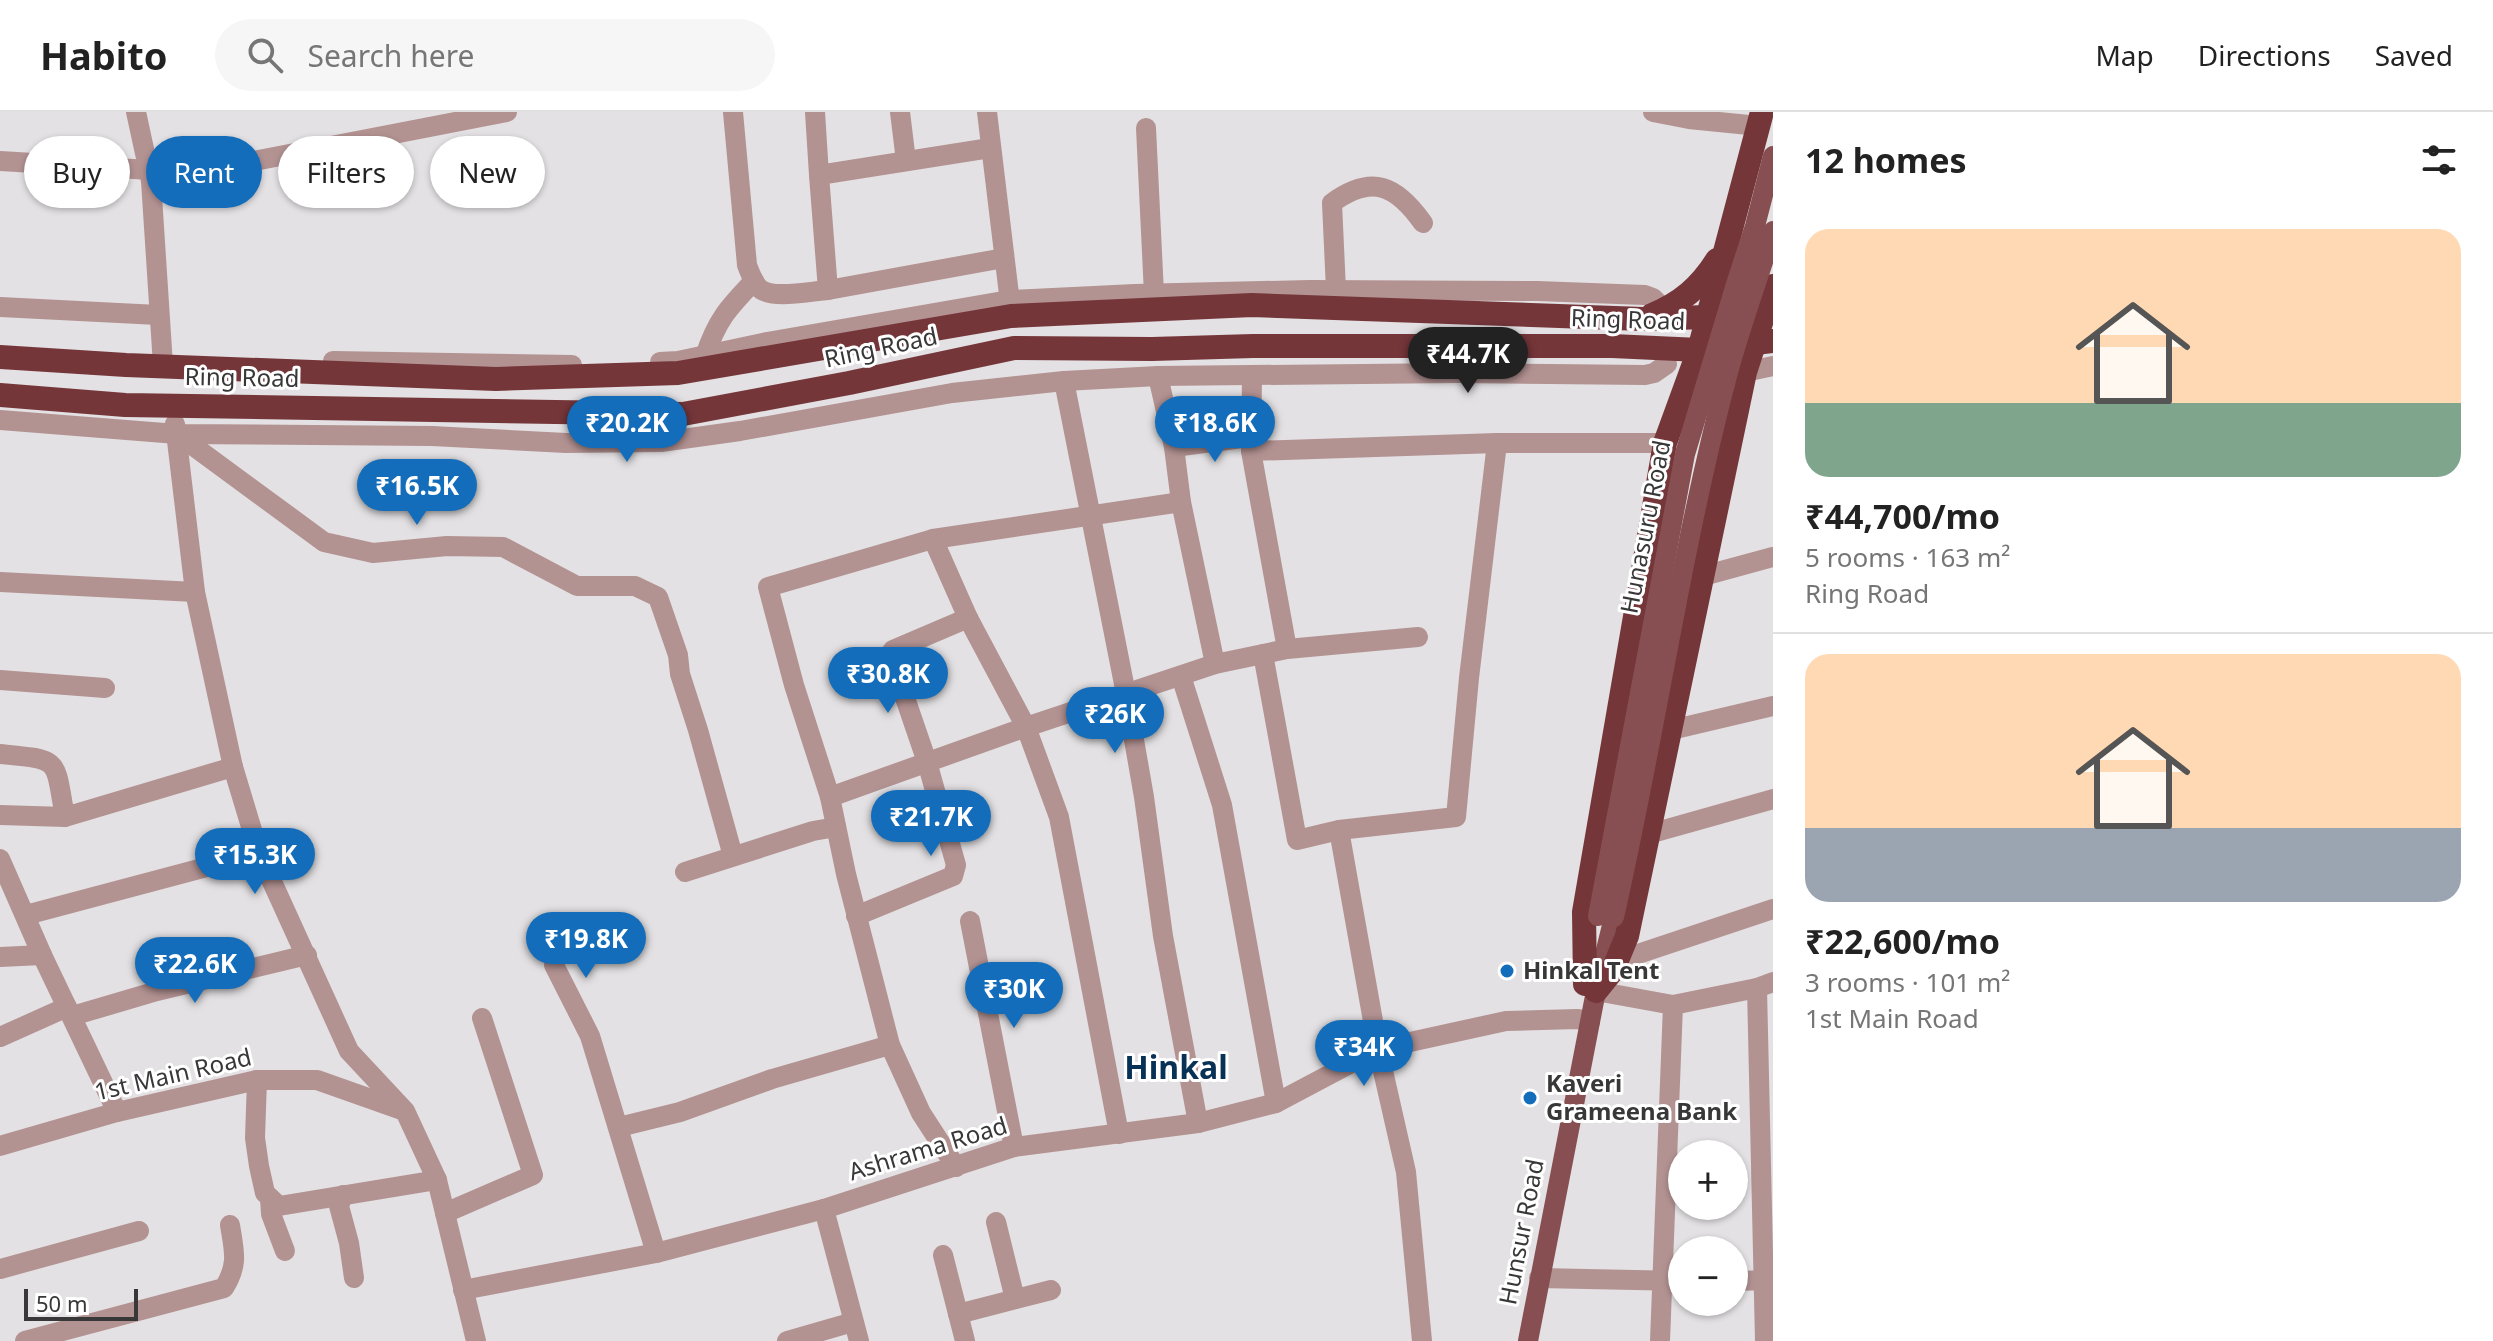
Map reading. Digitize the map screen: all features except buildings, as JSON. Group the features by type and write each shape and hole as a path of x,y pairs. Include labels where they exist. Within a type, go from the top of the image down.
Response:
{"highway":[{"path":"1590,988 1584,912 1665,443 1699,350 1760,119"},
{"path":"1643,319 1685,299 1706,278 1727,244"},
{"path":"1590,988 1616,964 1627,936 1745,372 1764,342 1773,286"},
{"name":"Ring Road","path":"0,357 163,361 496,379 678,373 1010,308 1252,305 1643,319 1707,317 1768,308"},
{"name":"Ring Road","path":"0,395 125,405 683,414 1014,348 1253,346 1699,350 1764,342"},
{"path":"1647,348 1674,374 1681,397"}],"main road":[{"name":"Hunasuru Road","path":"1606,916 1685,454 1755,226 1773,156"},
{"name":"Hunasuru Road","path":"1606,916 1630,848 1665,657 1728,374 1773,231"},
{"path":"1520,1341 1606,916"},
{"name":"Hunsur Road","path":"1528,1341 1584,1021"}],"street":[{"path":"136,112 146,158"},
{"path":"262,156 507,112"},
{"path":"733,112 747,265 761,291 774,295 828,290 1004,258"},
{"path":"815,112 828,290"},
{"path":"900,112 906,161"},
{"path":"987,112 1010,308"},
{"path":"1653,112 1689,119 1760,119"},
{"path":"1146,128 1154,294"},
{"path":"819,175 990,148"},
{"path":"0,161 146,176"},
{"path":"1336,290 1332,203 1349,190 1362,186 1382,187 1395,193 1423,223"},
{"path":"152,208 163,361"},
{"path":"705,356 722,315 754,281"},
{"path":"0,349 163,361 527,366 678,361 767,342 1010,308 1154,294 1336,290 1526,291 1645,295 1665,310"},
{"path":"1470,313 1526,291"},
{"path":"0,307 158,315"},
{"path":"0,420 177,434 432,436 566,443 661,442 755,429 952,393 1064,381 1158,376 1645,375 1667,364"},
{"path":"1745,372 1773,366"},
{"path":"1158,376 1215,664"},
{"path":"1252,376 1251,444 1287,649"},
{"path":"1064,381 1126,694 1163,936 1198,1123"},
{"path":"171,404 195,592 233,767 259,853 349,1051 405,1111 437,1180 476,1341"},
{"path":"177,434 324,542 373,553 447,546 503,547 577,586 635,586 658,597 678,655 680,674 733,856"},
{"path":"1263,654 1297,840 1339,830 1456,817 1497,443"},
{"path":"1174,447 1665,443"},
{"path":"956,1167 921,1113 890,1045 856,916 830,797 794,685 768,587 933,539 1181,502"},
{"path":"933,539 968,618 1026,727 1059,817 1119,1134"},
{"path":"1703,576 1773,557"},
{"path":"0,582 195,592"},
{"path":"856,916 953,876 956,865 927,762 890,654 968,618"},
{"path":"830,797 1215,664 1287,649 1418,637"},
{"path":"1181,676 1222,805 1276,1103"},
{"path":"0,680 105,688"},
{"path":"1671,730 1773,706"},
{"path":"0,754 43,758 52,763 57,772 65,817"},
{"path":"0,815 65,817 233,767"},
{"path":"1649,834 1773,799"},
{"path":"685,872 813,831 836,827"},
{"path":"1339,830 1378,1049 1406,1172 1422,1341"},
{"path":"26,915 259,853"},
{"path":"0,859 6,886 26,915 117,1112"},
{"path":"1616,964 1773,909"},
{"path":"970,921 1014,1147"},
{"path":"0,957 42,955"},
{"path":"0,1037 69,1011 307,955"},
{"path":"554,965 590,1036 656,1253"},
{"path":"1590,988 1673,1005 1765,985 1768,1280 1765,1341"},
{"path":"1673,1005 1673,1236"},
{"path":"445,1213 533,1175 482,1018"},
{"name":"Ashrama Road","path":"463,1290 656,1253 824,1209 1014,1147 1198,1123 1276,1103 1378,1049 1506,1021 1584,1021"},
{"path":"619,1127 680,1112 772,1079 890,1045"},
{"path":"257,1080 255,1138 265,1193 279,1206 437,1180"},
{"name":"1st Main Road","path":"0,1146 117,1112 257,1080 317,1080 405,1111"},
{"path":"343,1195 339,1206 354,1278"},
{"path":"270,1198 271,1214 285,1251"},
{"path":"787,1341 856,1332 824,1209"},
{"path":"996,1222 1015,1299"},
{"path":"25,1341 224,1288 236,1262 230,1225"},
{"path":"0,1269 139,1231"},
{"path":"943,1255 965,1341"},
{"path":"1539,1278 1668,1281"},
{"path":"1748,1281 1768,1280"},
{"path":"958,1314 1051,1290"},
{"path":"1660,1341 1668,1304"}],"place":[{"name":"Hinkal Tent","path":"1507,971"},
{"name":"Kaveri Grameena Bank","path":"1530,1098"}],"district":[{"name":"Hinkal","path":"1176,1068"}]}
